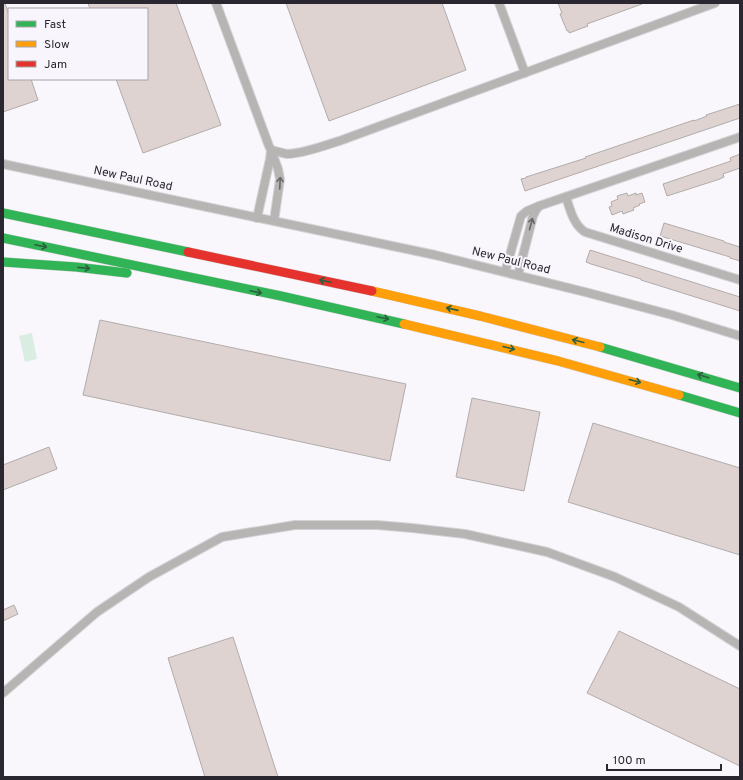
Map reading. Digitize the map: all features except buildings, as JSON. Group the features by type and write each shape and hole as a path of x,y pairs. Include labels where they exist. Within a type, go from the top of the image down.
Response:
{"highway":[{"path":"3,213 376,292 480,316 610,349 740,388"},
{"path":"3,238 405,323 538,355 676,393 740,413"},
{"path":"3,262 76,268 217,284"}],"street":[{"path":"216,3 278,169 280,179 279,194 274,222"},
{"path":"499,3 525,73"},
{"path":"271,150 293,154 342,140 715,3"},
{"path":"505,272 520,220 523,214 529,210 740,137"},
{"path":"257,218 271,150"},
{"name":"New Paul Road","path":"3,164 435,255 627,303 740,336"},
{"name":"Madison Drive","path":"566,196 577,224 581,229 588,233 740,280"},
{"path":"518,275 533,216 539,206"},
{"path":"514,240 525,243"},
{"path":"3,693 97,612 149,576 222,537 295,525 378,525 412,528 465,534 547,552 615,577 679,607 740,646"}],"green space":[{"path":"32,333 37,359 25,362 19,336"}],"traffic: fast":[{"path":"3,213 188,252"},
{"path":"3,238 281,296 404,324"},
{"path":"3,262 76,267 127,273"},
{"path":"600,347 740,388"},
{"path":"679,395 740,413"}],"traffic: slow":[{"path":"372,291 480,316 600,347"},
{"path":"404,324 558,361 679,395"}],"traffic: jam":[{"path":"188,252 372,291"}]}
